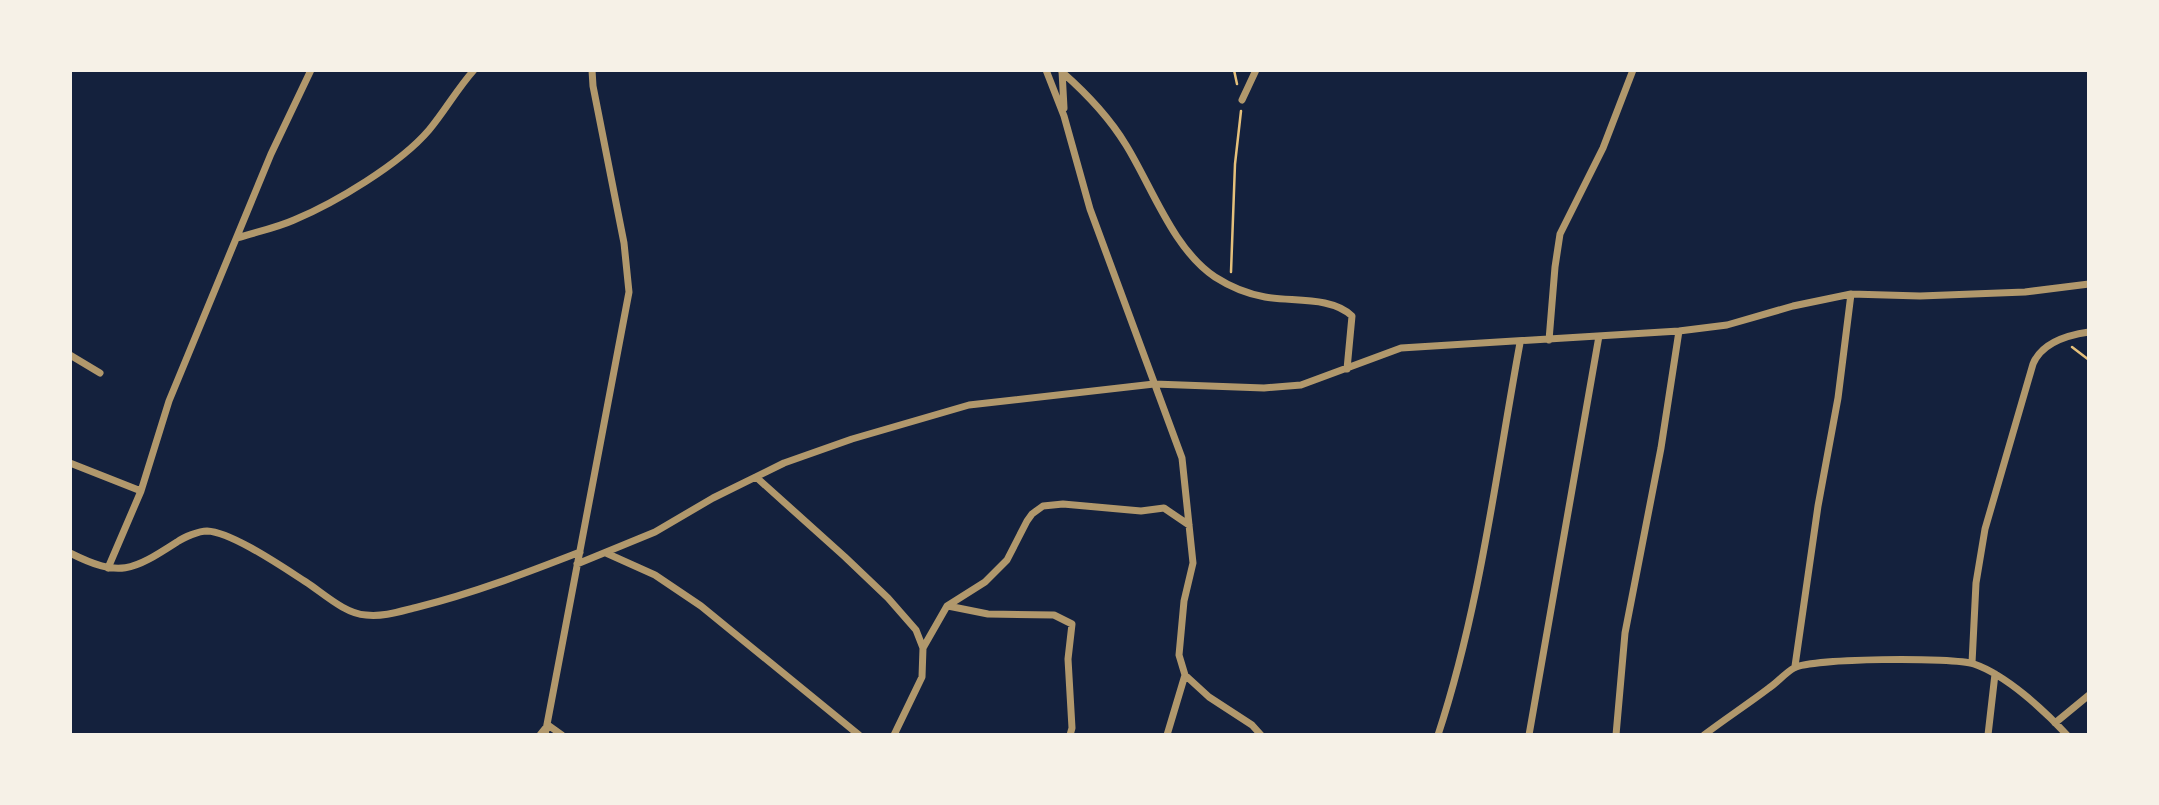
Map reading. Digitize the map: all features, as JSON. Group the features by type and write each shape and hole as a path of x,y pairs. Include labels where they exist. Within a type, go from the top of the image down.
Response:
{"street":[{"path":"108,568 141,491 169,401 271,154 311,70"},
{"path":"237,238 293,220 339,197 387,166 430,129 474,70"},
{"path":"543,735 548,725 629,292 624,243 592,70"},
{"path":"1046,70 1064,116 1090,209 1182,458 1193,563 1184,601 1179,655 1185,675 1209,697 1252,725 1261,735"},
{"path":"1242,100 1256,70"},
{"path":"1549,340 1560,234 1603,148 1633,70"},
{"path":"1062,71 1064,116"},
{"path":"1062,71 1103,113 1125,143 1177,239 1195,260 1215,277 1264,297 1329,304 1343,308 1352,316 1347,369"},
{"path":"578,564 655,532 713,498 784,463 852,439 969,405 1154,384 1283,387 1301,385 1401,348 1679,331 1727,325 1793,306 1851,294 1920,296 2025,292 2089,284"},
{"path":"1795,666 1818,506 1838,398 1851,294"},
{"path":"1615,735 1625,634 1655,483 1679,331"},
{"path":"1972,663 1976,583 1985,529 2033,364 2045,348 2061,339 2089,332"},
{"path":"1529,735 1599,336"},
{"path":"1438,735 1458,667 1478,573 1520,342"},
{"path":"70,355 100,373"},
{"path":"70,463 141,491"},
{"path":"756,477 888,598 916,631 923,648 922,677 894,735"},
{"path":"923,648 947,606 985,582 1007,560 1031,514 1043,506 1063,504 1141,511 1164,508 1189,526"},
{"path":"70,553 108,568 125,569 144,563 182,539 206,531 237,541 279,564 341,606 363,615 385,615 461,596 580,552"},
{"path":"606,553 655,575 701,606 859,735"},
{"path":"947,606 988,614 1054,615 1072,624 1068,659 1072,728 1070,735"},
{"path":"1704,735 1767,690 1795,666 1847,661 1938,660 1972,663 1995,674 2067,735"},
{"path":"1988,735 1995,674"},
{"path":"1167,735 1185,675"},
{"path":"2055,723 2089,695"},
{"path":"548,725 562,735"}],"path":[{"path":"1231,285 1235,164 1242,100"},
{"path":"2061,339 2089,360"}]}
